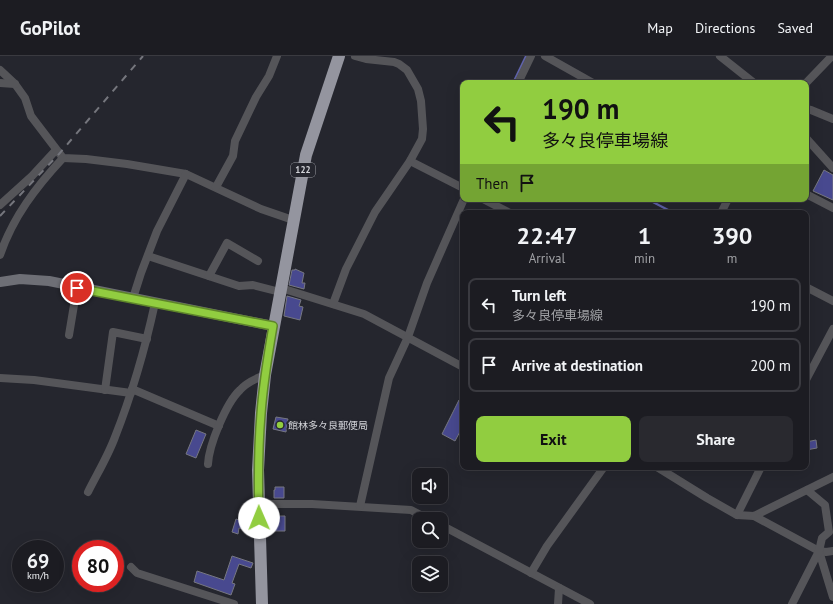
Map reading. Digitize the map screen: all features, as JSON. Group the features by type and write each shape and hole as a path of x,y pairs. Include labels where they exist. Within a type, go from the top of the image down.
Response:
{"highway":[{"name":"122","path":"262,604 259,444 265,375 306,155 339,56"}],"main road":[{"path":"0,282 33,279 273,326"}],"street":[{"path":"216,187 233,156 235,141 256,98 269,76 277,56"},
{"path":"333,304 346,269 374,212 410,160 422,139 423,130 421,101 418,89 407,70 394,62 366,59 355,56"},
{"path":"519,80 531,56"},
{"path":"544,56 588,80"},
{"path":"720,56 750,80"},
{"path":"809,80 832,56"},
{"path":"0,70 25,98 31,116 63,158 127,164 186,174 261,209 293,220"},
{"path":"0,83 14,84"},
{"path":"809,110 833,118"},
{"path":"809,141 833,168"},
{"path":"0,205 32,176 56,150"},
{"path":"0,255 8,235 25,205 63,158"},
{"path":"410,160 460,186"},
{"path":"133,298 157,231 186,174"},
{"path":"809,196 833,208"},
{"path":"360,506 389,378 408,337 427,284 463,202"},
{"path":"489,202 504,210"},
{"path":"209,276 227,243 258,261"},
{"path":"148,256 239,286 253,285 280,290 364,314 460,365"},
{"path":"69,335 77,288"},
{"path":"809,289 833,301"},
{"path":"88,492 114,439 132,391 147,339 155,303"},
{"path":"105,390 113,332 147,339"},
{"path":"809,368 832,336"},
{"path":"208,464 219,426 228,406 241,389 265,375"},
{"path":"0,378 34,380 105,390 132,391 219,426"},
{"path":"531,573 547,546 602,470"},
{"path":"662,470 737,515 754,516 819,551 833,551"},
{"path":"737,515 760,470"},
{"path":"754,516 833,477"},
{"path":"792,604 819,551 822,538 829,532 825,505 807,490"},
{"path":"259,504 360,506 411,510 415,512"},
{"path":"448,529 590,604"},
{"path":"819,551 833,597"},
{"path":"131,567 137,573 234,604"},
{"path":"558,604 559,588"}],"building":[{"path":"824,170 833,175 833,200 813,191"},
{"path":"295,269 304,273 302,283 305,283 304,289 289,285 292,270"},
{"path":"287,296 301,300 299,306 303,307 300,320 284,316"},
{"path":"460,400 460,432 455,441 442,434"},
{"path":"276,417 288,419 286,432 273,429"},
{"path":"196,430 206,434 196,458 186,454"},
{"path":"816,440 817,448 809,449 809,441"},
{"path":"275,487 284,487 284,498 274,498"},
{"path":"285,516 285,531 267,531 267,517"},
{"path":"236,519 252,524 250,530 239,528 238,534 232,532"},
{"path":"232,556 253,563 251,568 239,564 232,583 235,584 231,595 194,582 197,571 224,580"}],"waterway":[{"path":"514,80 526,56"},
{"path":"653,202 668,210"}],"railway":[{"path":"0,216 59,154 143,56"}],"place":[{"name":"館林多々良郵便局","path":"280,425"}],"route":[{"path":"77,288 273,326 261,412 258,470 259,518"}]}
